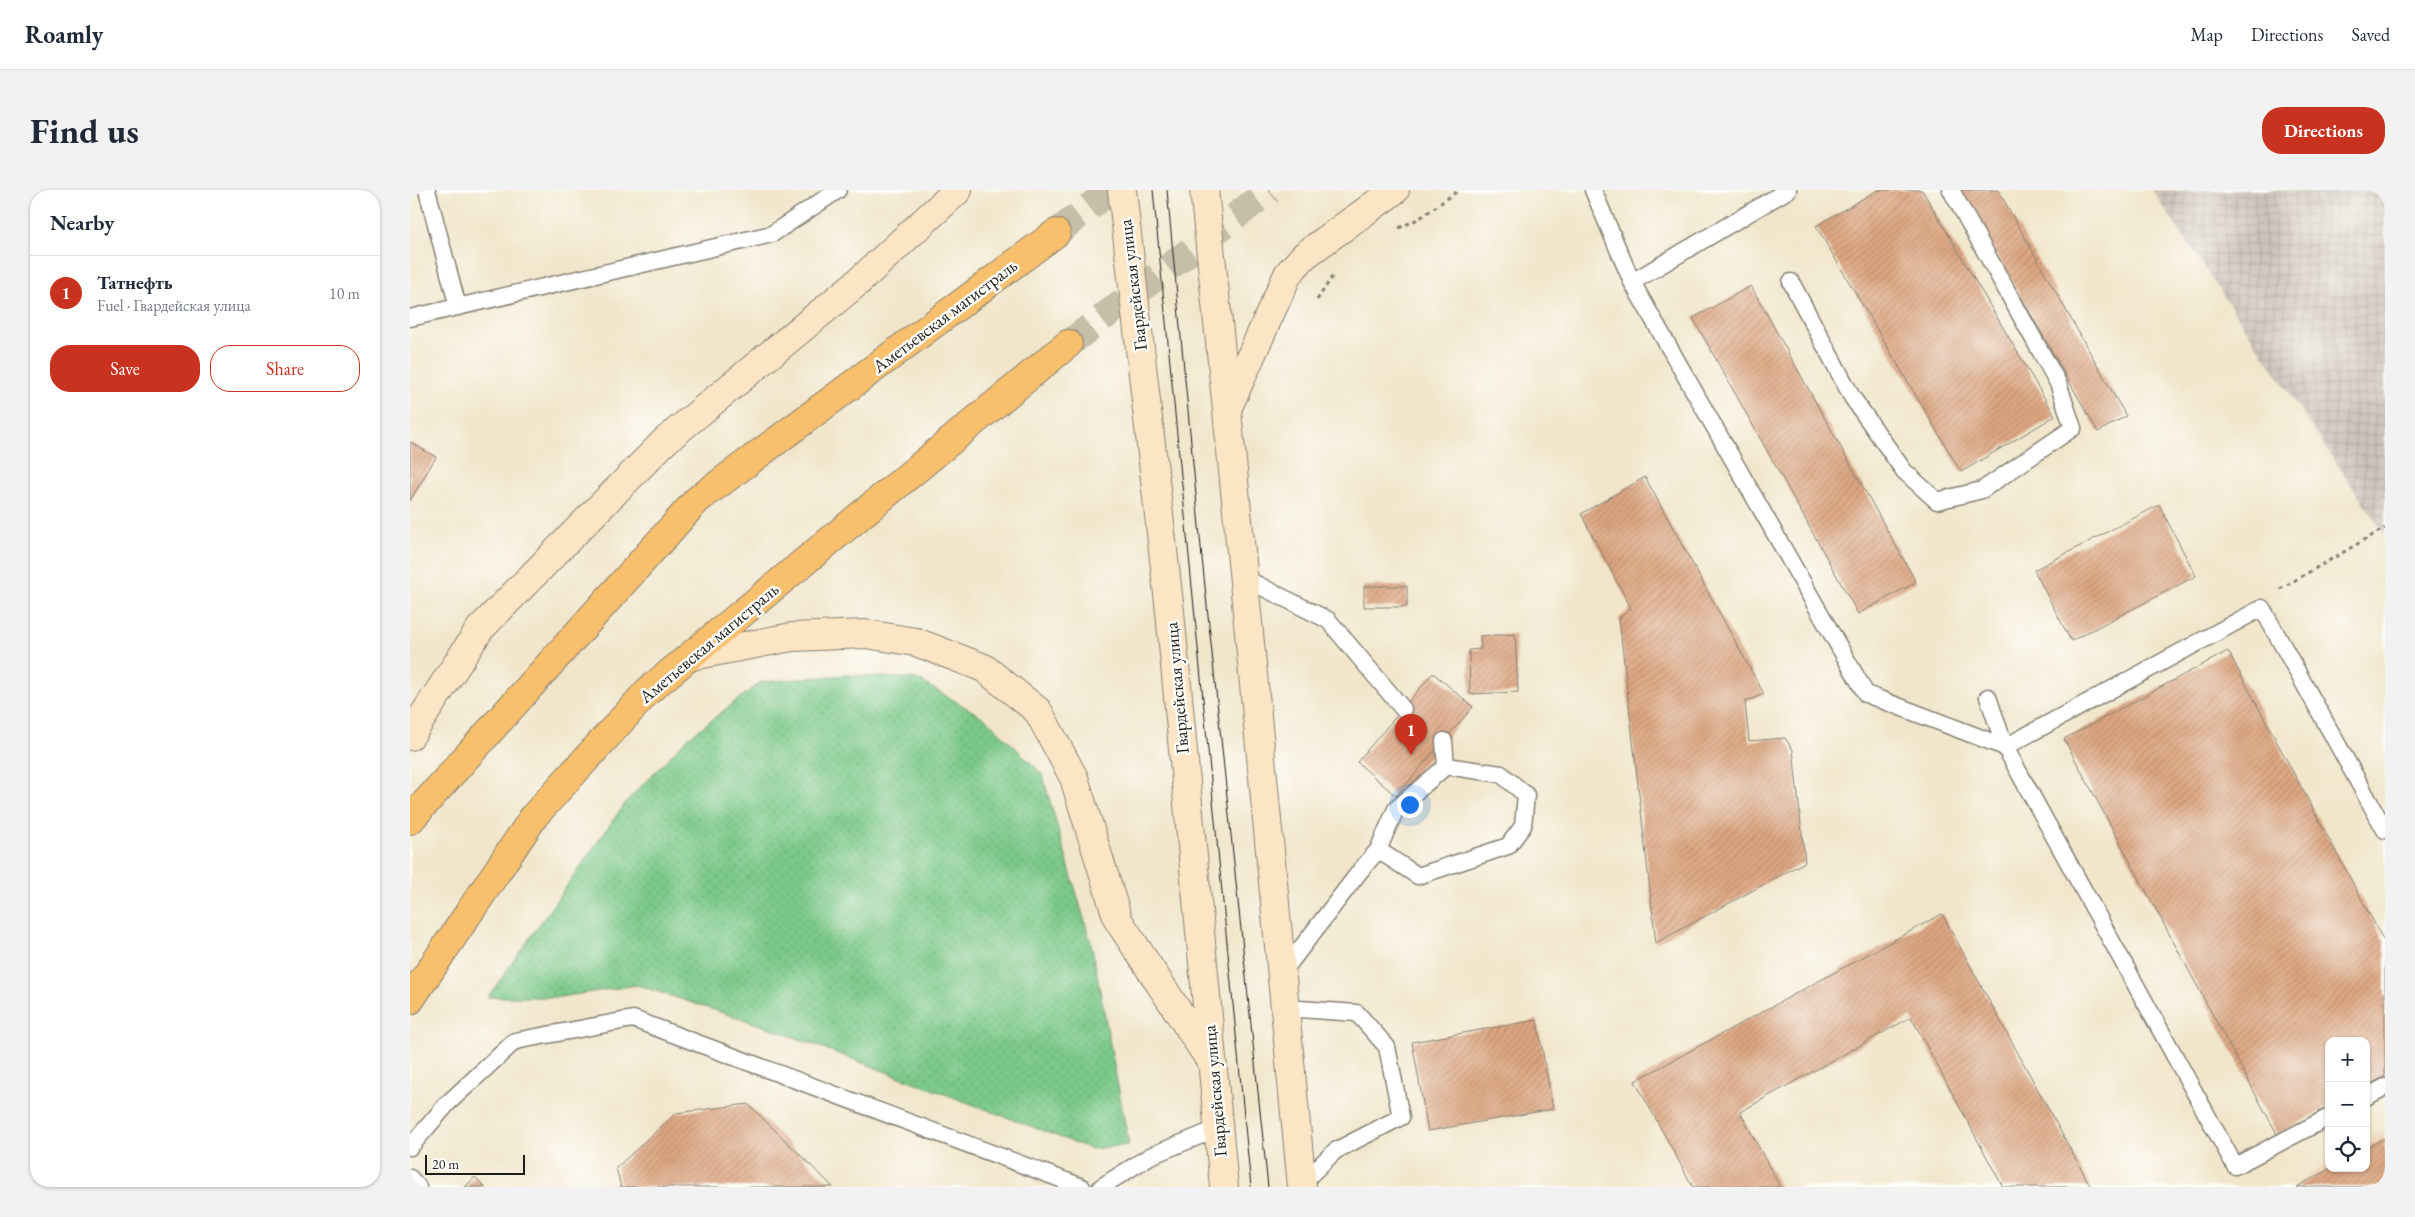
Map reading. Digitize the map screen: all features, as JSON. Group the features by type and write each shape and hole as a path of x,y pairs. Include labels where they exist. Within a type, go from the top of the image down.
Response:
{"main road":[{"path":"410,736 480,630 665,441 858,282 958,190"},
{"name":"Гвардейская улица","path":"1122,190 1170,612 1224,1187"},
{"path":"1204,190 1227,408 1302,1185"},
{"path":"1227,408 1288,274 1305,255 1395,190"},
{"name":"Аметьевская магистраль","path":"410,820 697,500 1056,233"},
{"name":"Аметьевская магистраль","path":"410,1000 535,815 649,690 1068,344"},
{"path":"692,656 792,637 866,634 916,642 984,668 992,674 1038,711 1074,778 1118,920 1212,1063"}],"lane":[{"path":"427,190 458,307"},
{"path":"410,318 772,234 838,190"},
{"path":"1593,190 1632,282 1866,694 2006,747 2262,608 2385,830"},
{"path":"1632,282 1788,190"},
{"path":"1791,282 1852,397 1904,471 1937,501 1982,490 2073,428 2058,383 1950,190"},
{"path":"1242,577 1328,620 1403,709"},
{"path":"1988,698 2006,747 2235,1166 2325,1119"},
{"path":"1444,742 1446,766"},
{"path":"1282,973 1378,850 1396,809 1446,766 1501,774 1526,795 1523,826 1508,846 1418,876 1378,850"},
{"path":"1285,1008 1357,1013 1387,1047 1401,1117 1335,1151 1302,1185"},
{"path":"410,1148 448,1103 515,1041 633,1019 1082,1187"},
{"path":"2370,1095 2385,1088"},
{"path":"1101,1187 1150,1156 1219,1128"},
{"path":"410,1178 418,1187"}],"path":[{"path":"2262,608 2269,597 2304,573 2385,528"}],"shaded area":[{"path":"2152,190 2385,190 2385,535"},
{"path":"2385,1128 2385,1187 2289,1187 2325,1165 2325,1172 2370,1172 2370,1137"}],"green space":[{"path":"847,675 917,679 986,719 1042,774 1091,943 1129,1145 1091,1149 770,1028 637,985 560,997 488,997 626,802 688,738 761,682"}],"building":[{"path":"1878,190 1922,190 2055,416 1961,472 1816,226"},
{"path":"1960,190 1998,190 2126,416 2098,432"},
{"path":"1751,286 1916,582 1858,614 1693,318"},
{"path":"410,442 436,457 410,501"},
{"path":"1645,477 1764,694 1745,702 1749,741 1785,738 1793,750 1805,862 1656,943 1619,618 1631,608 1581,514"},
{"path":"2159,505 2196,576 2071,641 2034,570"},
{"path":"1364,586 1407,586 1407,607 1364,607"},
{"path":"1515,634 1518,692 1470,694 1469,650 1481,649 1480,636"},
{"path":"2228,651 2385,943 2385,1076 2370,1085 2370,1037 2325,1037 2325,1109 2277,1134 2064,739"},
{"path":"1433,673 1473,707 1396,796 1357,762"},
{"path":"1942,914 2091,1187 2003,1187 1911,1017 1740,1112 1780,1187 1693,1187 1635,1081"},
{"path":"1537,1020 1553,1109 1428,1131 1412,1042"},
{"path":"748,1104 833,1187 621,1187 616,1168 676,1113"},
{"path":"2385,1138 2385,1187 2297,1187 2325,1171 2370,1172 2370,1146"},
{"path":"475,1177 485,1187 465,1187"}],"tunnel":[{"path":"1056,233 1111,190"},
{"path":"1068,344 1270,190"}],"tram line":[{"path":"1153,190 1251,1187"},
{"path":"1167,190 1202,558 1268,1187"}],"place":[{"name":"Татнефть","path":"1411,755"}]}
